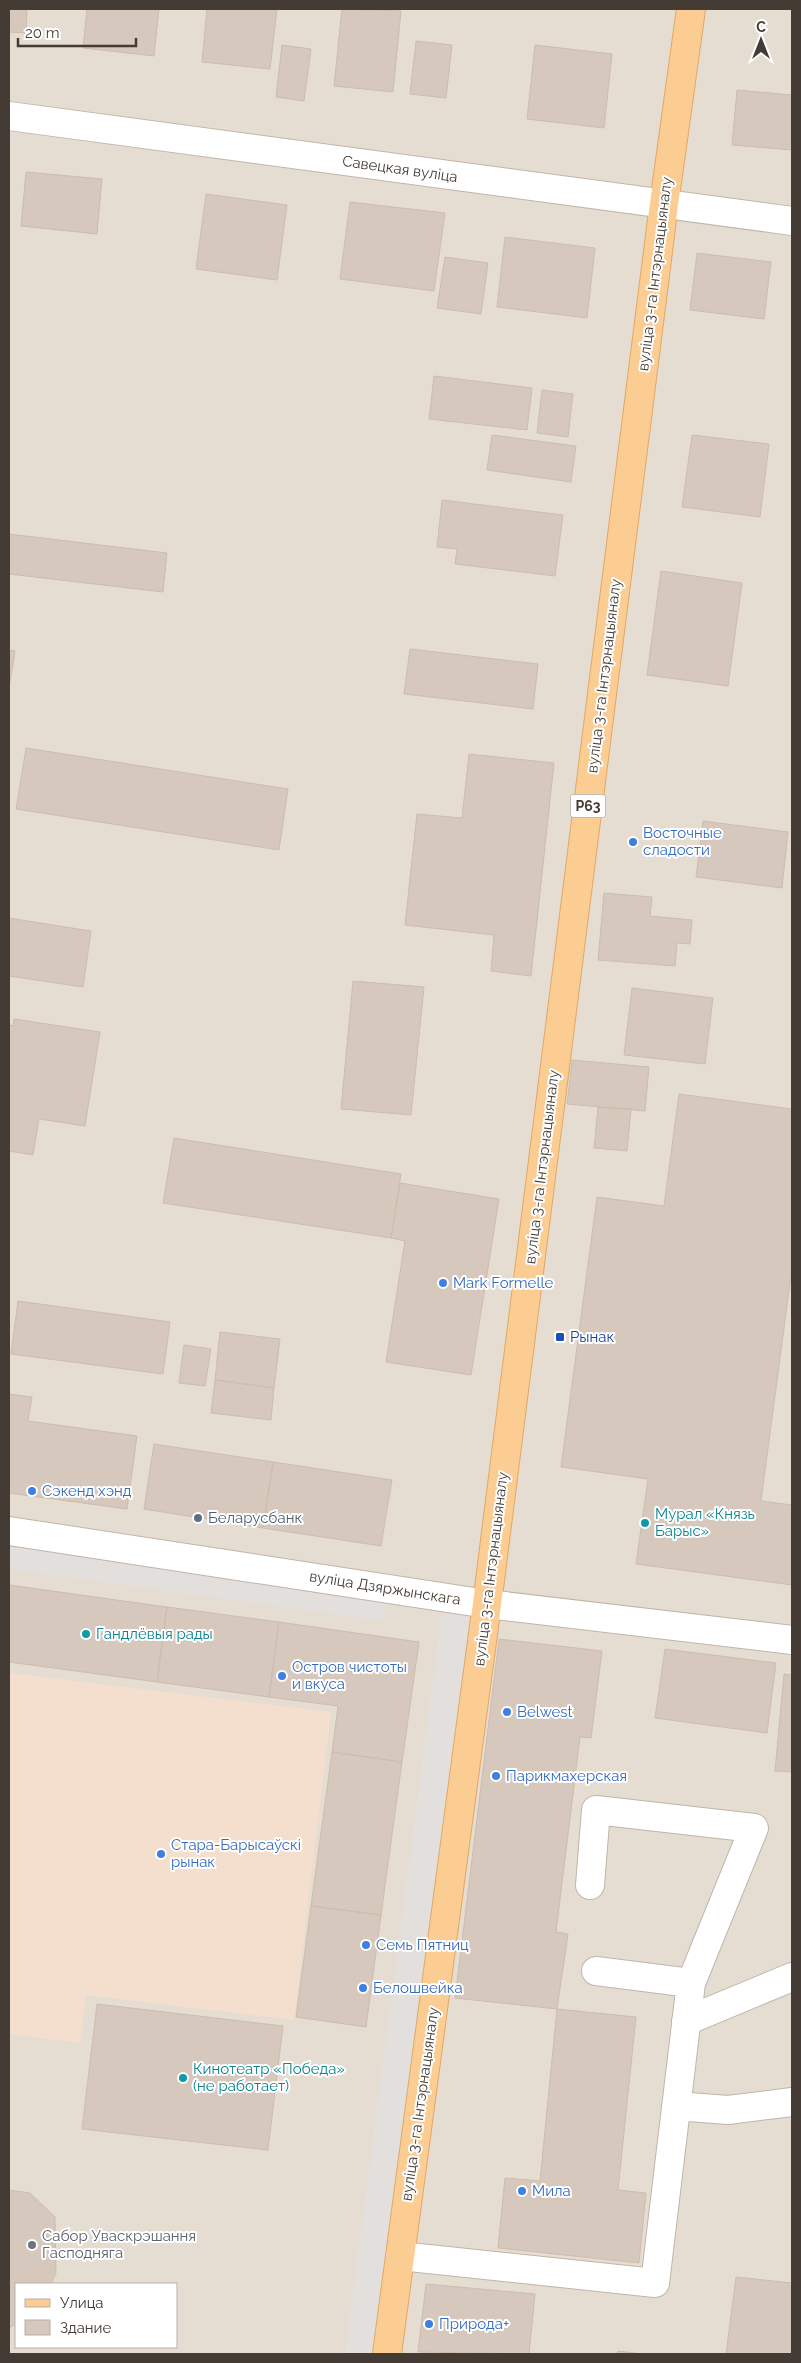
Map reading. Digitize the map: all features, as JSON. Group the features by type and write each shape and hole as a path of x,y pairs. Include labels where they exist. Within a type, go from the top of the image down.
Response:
{"main road":[{"name":"вуліца 3-га Інтэрнацыяналу","path":"386,2354 487,1604 664,204 691,9"}],"street":[{"name":"Савецкая вуліца","path":"9,116 792,221"},
{"name":"вуліца Дзяржынскага","path":"9,1531 487,1604 792,1640"},
{"path":"400,2256 655,2283 691,1983 754,1828 596,1810 590,1885"},
{"path":"596,1971 691,1983"},
{"path":"686,2021 792,1977"},
{"path":"676,2106 728,2110 792,2102"}],"shaded area":[{"path":"9,9 792,9 792,2354 9,2354"},
{"path":"9,1543 387,1595 383,1621 9,1569"},
{"path":"442,1612 473,1615 383,2354 345,2354"},
{"name":"Стара-Барысаўскі рынак","path":"9,1673 331,1712 294,2020 86,1995 80,2043 9,2034"}],"building":[{"path":"9,9 27,9 26,33 9,32"},
{"path":"87,9 159,9 154,56 83,48"},
{"path":"207,9 277,9 270,69 202,62"},
{"path":"342,9 401,11 393,92 334,86"},
{"path":"416,41 452,45 446,98 410,94"},
{"path":"282,45 311,49 304,101 276,97"},
{"path":"535,45 612,54 604,128 527,119"},
{"path":"737,90 792,95 792,150 732,145"},
{"path":"26,172 102,179 97,234 21,226"},
{"path":"206,194 287,205 277,280 196,269"},
{"path":"350,202 445,213 434,291 340,279"},
{"path":"505,237 595,248 587,318 497,307"},
{"path":"697,253 771,262 764,319 690,310"},
{"path":"445,257 488,263 481,314 437,308"},
{"path":"434,376 532,388 527,430 429,419"},
{"path":"542,390 573,394 568,437 537,433"},
{"path":"492,435 576,446 571,482 487,470"},
{"path":"692,435 769,444 760,517 682,507"},
{"path":"442,500 563,515 555,576 455,564 457,549 437,547"},
{"path":"9,534 167,553 163,592 9,574"},
{"path":"661,571 742,583 728,686 647,675"},
{"path":"410,649 538,664 533,709 404,694"},
{"path":"9,650 15,651 9,688"},
{"path":"26,748 288,789 279,850 16,809"},
{"path":"469,754 554,763 531,976 491,971 494,935 405,925 417,814 462,818"},
{"path":"703,821 788,832 782,888 696,877"},
{"path":"604,893 652,897 650,916 692,920 690,944 677,943 675,966 598,960"},
{"path":"9,918 91,931 83,987 9,976"},
{"path":"353,981 424,987 411,1115 341,1109"},
{"path":"632,988 713,998 705,1064 624,1055"},
{"path":"14,1019 100,1032 85,1126 39,1119 33,1155 9,1151 9,1025 13,1026"},
{"path":"572,1060 649,1067 645,1111 567,1104"},
{"path":"679,1094 792,1109 792,1268 761,1501 792,1505 792,1585 636,1564 648,1479 561,1467 597,1197 664,1206"},
{"path":"598,1107 631,1109 627,1151 594,1148"},
{"path":"174,1138 401,1174 391,1238 163,1203"},
{"path":"400,1183 499,1199 471,1375 386,1362 405,1241 391,1238"},
{"path":"18,1301 170,1322 163,1374 11,1354"},
{"path":"220,1332 280,1339 274,1388 215,1380"},
{"path":"184,1345 211,1349 205,1386 179,1383"},
{"path":"215,1380 274,1388 271,1420 211,1413"},
{"path":"9,1394 32,1397 28,1421 137,1436 127,1509 9,1493"},
{"path":"154,1444 273,1462 263,1528 144,1509"},
{"path":"273,1462 392,1480 381,1546 263,1528"},
{"name":"Гандлёвыя рады","path":"9,1585 167,1607 157,1682 9,1662"},
{"name":"Гандлёвыя рады","path":"167,1607 279,1622 269,1697 157,1682"},
{"path":"279,1622 419,1642 402,1762 332,1752 338,1706 269,1697"},
{"path":"499,1639 602,1651 591,1738 580,1737 556,1932 568,1934 557,2009 455,1998"},
{"path":"665,1649 776,1663 767,1733 655,1718"},
{"path":"784,1674 792,1675 792,1772 775,1771"},
{"path":"332,1752 402,1762 381,1915 311,1906"},
{"path":"311,1906 381,1915 366,2027 296,2017"},
{"name":"Кинотеатр «Победа» (не работает)","path":"97,2004 283,2026 268,2150 82,2129"},
{"path":"557,2009 636,2017 618,2190 646,2193 639,2263 498,2248 505,2178 540,2181"},
{"name":"Сабор Уваскрэшання Гасподняга","path":"9,2190 30,2193 55,2217 56,2273 51,2283 15,2283 15,2325 9,2328"},
{"path":"736,2277 792,2283 792,2354 726,2354"},
{"path":"426,2284 535,2294 529,2354 418,2352"},
{"path":"618,2351 643,2354 617,2354"}],"place":[{"name":"Восточные сладости","path":"633,842"},
{"name":"Mark Formelle","path":"443,1283"},
{"name":"Рынак","path":"560,1337"},
{"name":"Сэкенд хэнд","path":"32,1491"},
{"name":"Беларусбанк","path":"198,1518"},
{"name":"Мурал «Князь Барыс»","path":"645,1523"},
{"name":"Гандлёвыя рады","path":"86,1634"},
{"name":"Остров чистоты и вкуса","path":"282,1676"},
{"name":"Belwest","path":"507,1712"},
{"name":"Парикмахерская","path":"496,1776"},
{"name":"Стара-Барысаўскі рынак","path":"161,1854"},
{"name":"Семь Пятниц","path":"366,1945"},
{"name":"Белошвейка","path":"363,1988"},
{"name":"Кинотеатр «Победа» (не работает)","path":"183,2078"},
{"name":"Мила","path":"522,2191"},
{"name":"Сабор Уваскрэшання Гасподняга","path":"32,2245"},
{"name":"Природа+","path":"429,2324"}]}
